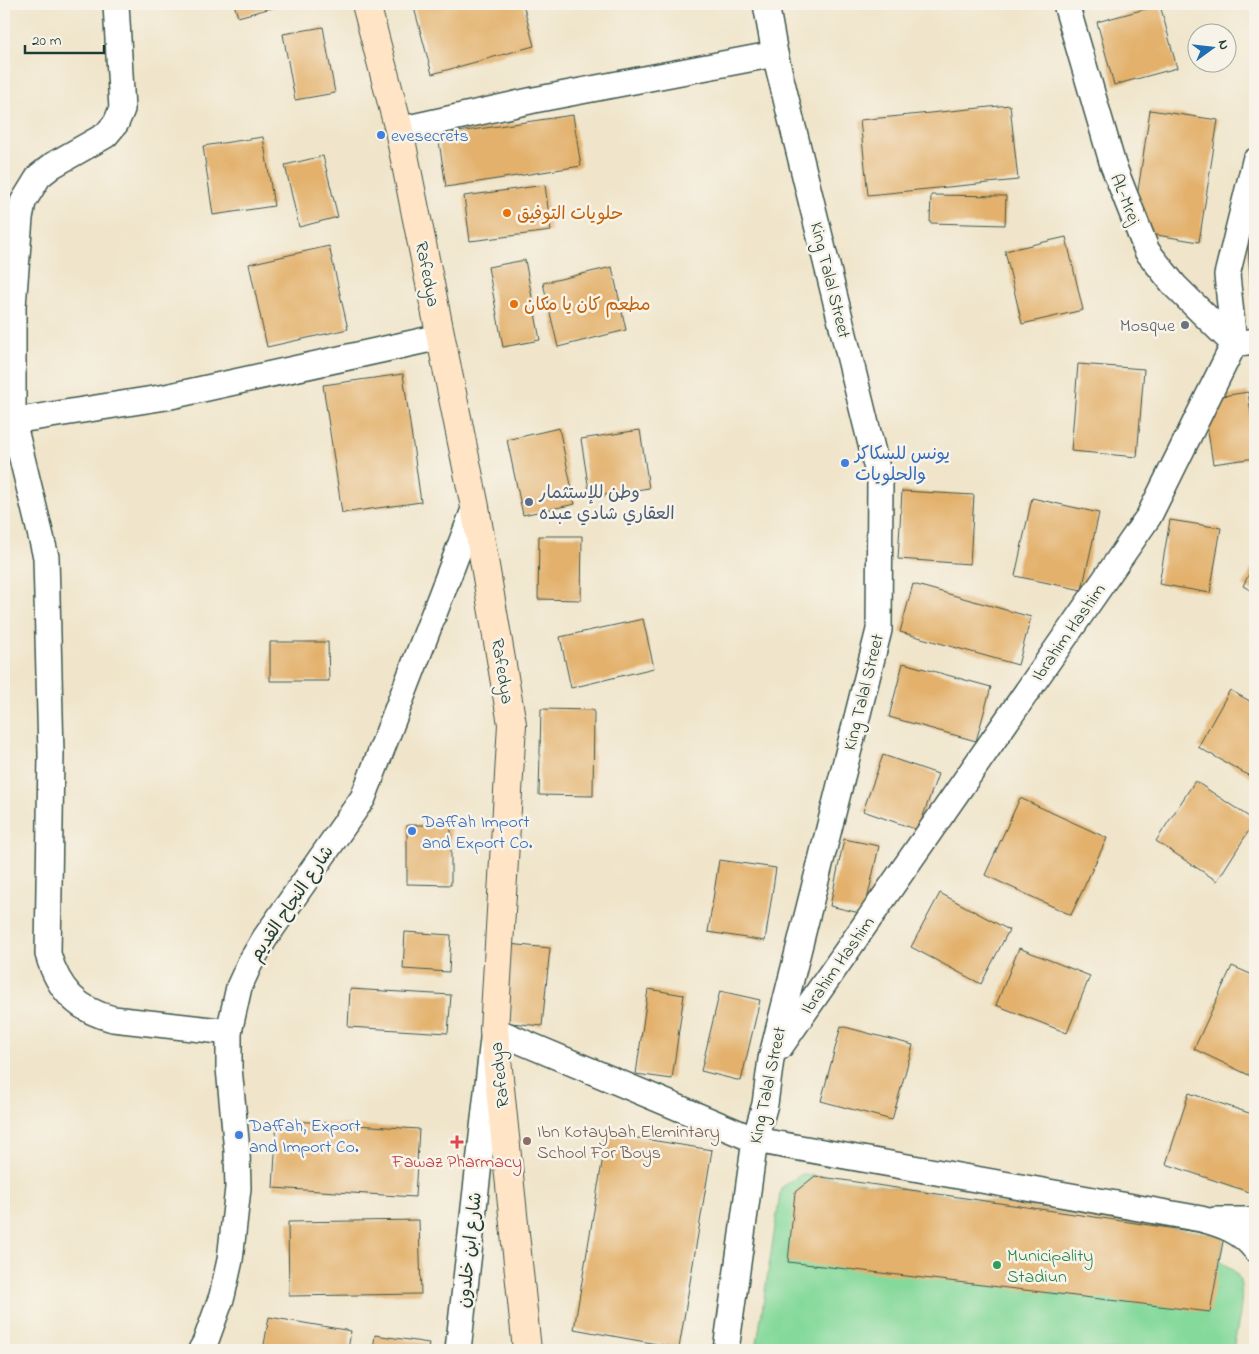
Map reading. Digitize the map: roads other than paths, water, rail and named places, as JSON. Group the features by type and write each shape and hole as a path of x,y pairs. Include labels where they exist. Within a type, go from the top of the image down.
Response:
{"main road":[{"name":"Rafedya","path":"366,4 399,130 476,507 512,724 494,1030 527,1350"}],"street":[{"path":"116,4 122,109 116,123 106,134 53,165 39,176 23,202 13,306 13,422 46,557 51,754 48,954 53,972 70,998 96,1015 113,1019 229,1032"},
{"name":"King Talal Street","path":"726,1350 755,1140 765,1104 771,1059 879,630 880,480 775,54 766,4"},
{"name":"AL-Mrej","path":"1066,4 1113,166 1147,251 1175,286 1245,342"},
{"path":"399,130 534,100 775,54"},
{"path":"1245,342 1227,275 1255,161"},
{"path":"13,422 166,397 440,337"},
{"name":"Ibrahim Hashim","path":"771,1059 1149,516 1245,342"},
{"name":"شارع النجاح القديم","path":"201,1350 222,1296 228,1269 238,1188 237,1151 229,1068 229,1032 240,988 250,963 265,938 363,798 476,507"},
{"path":"494,1030 755,1140 1201,1220 1227,1226 1248,1240 1255,1249"},
{"name":"شارع ابن خلدون","path":"458,1350 494,1030"},
{"path":"1201,1220 1255,1220"}],"place":[{"name":"evesecrets","path":"381,135"},
{"name":"حلويات التوفيق","path":"507,213"},
{"name":"مطعم كان يا مكان","path":"514,304"},
{"name":"Mosque","path":"1185,325"},
{"name":"يونس للسكاكر والحلويات","path":"845,463"},
{"name":"وطن للإستثمار العقاري شادي عبده","path":"529,502"},
{"name":"Daffah Import and Export Co.","path":"412,831"},
{"name":"Daffah, Export and Import Co.","path":"239,1135"},
{"name":"Ibn Kotaybah Elemintary School For Boys","path":"527,1141"},
{"name":"Fawaz Pharmacy","path":"457,1142"},
{"name":"Municipality Stadiun","path":"997,1265"}]}
